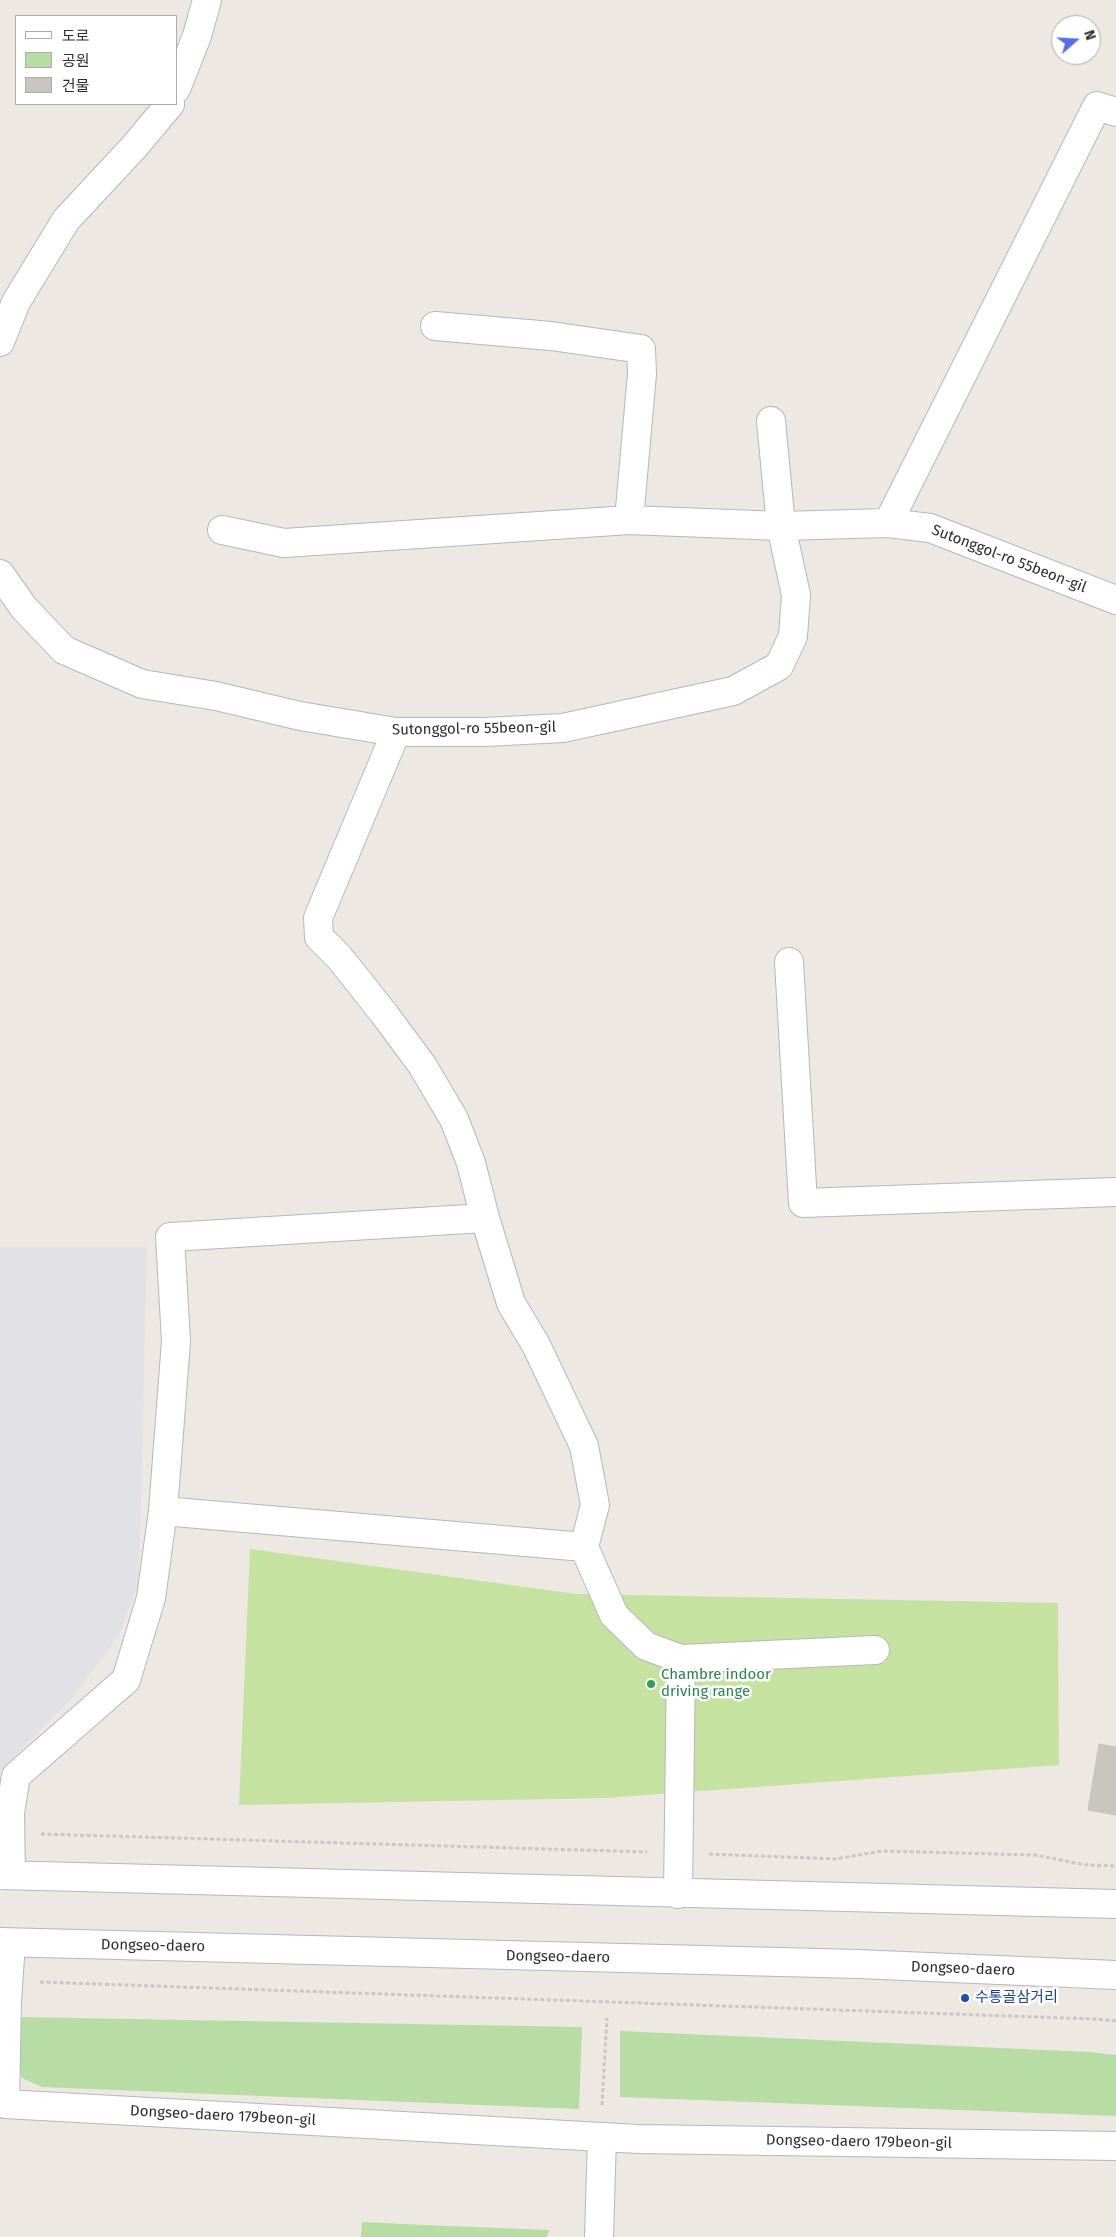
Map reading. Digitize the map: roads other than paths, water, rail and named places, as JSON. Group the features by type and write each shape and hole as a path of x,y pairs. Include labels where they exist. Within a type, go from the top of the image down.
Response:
{"street":[{"path":"178,84 197,36 207,0"},
{"path":"0,342 16,302 66,220 134,147 169,105"},
{"path":"888,523 1097,106 1116,112"},
{"path":"435,326 551,336 641,349 642,374 629,520"},
{"path":"771,421 781,526"},
{"name":"Sutonggol-ro 55beon-gil","path":"222,530 284,542 629,520 781,526 888,523 930,528 1116,600"},
{"name":"Sutonggol-ro 55beon-gil","path":"0,574 24,608 64,650 142,684 216,696 300,716 396,732 485,732 563,728 732,691 780,666 793,636 796,595 781,526"},
{"path":"396,732 318,918 319,937 339,957 422,1065 457,1128 471,1162 485,1218 511,1303 536,1345 584,1446 595,1505 584,1548 614,1614 646,1646 681,1659 875,1650"},
{"path":"789,962 803,1203 1116,1192"},
{"path":"485,1218 170,1237 176,1341 163,1511 151,1598 126,1680 8,1774 10,1813 5,1875 1116,1904"},
{"path":"163,1511 584,1548"},
{"path":"678,1894 681,1659"},
{"name":"Dongseo-daero","path":"5,1942 858,1964 1116,1975"},
{"name":"Dongseo-daero 179beon-gil","path":"5,1942 7,2001 5,2104 602,2137 1116,2146"},
{"path":"599,2237 602,2137"}],"place":[{"name":"Chambre indoor driving range","path":"651,1684"},
{"name":"수통골삼거리","path":"965,1998"}]}
